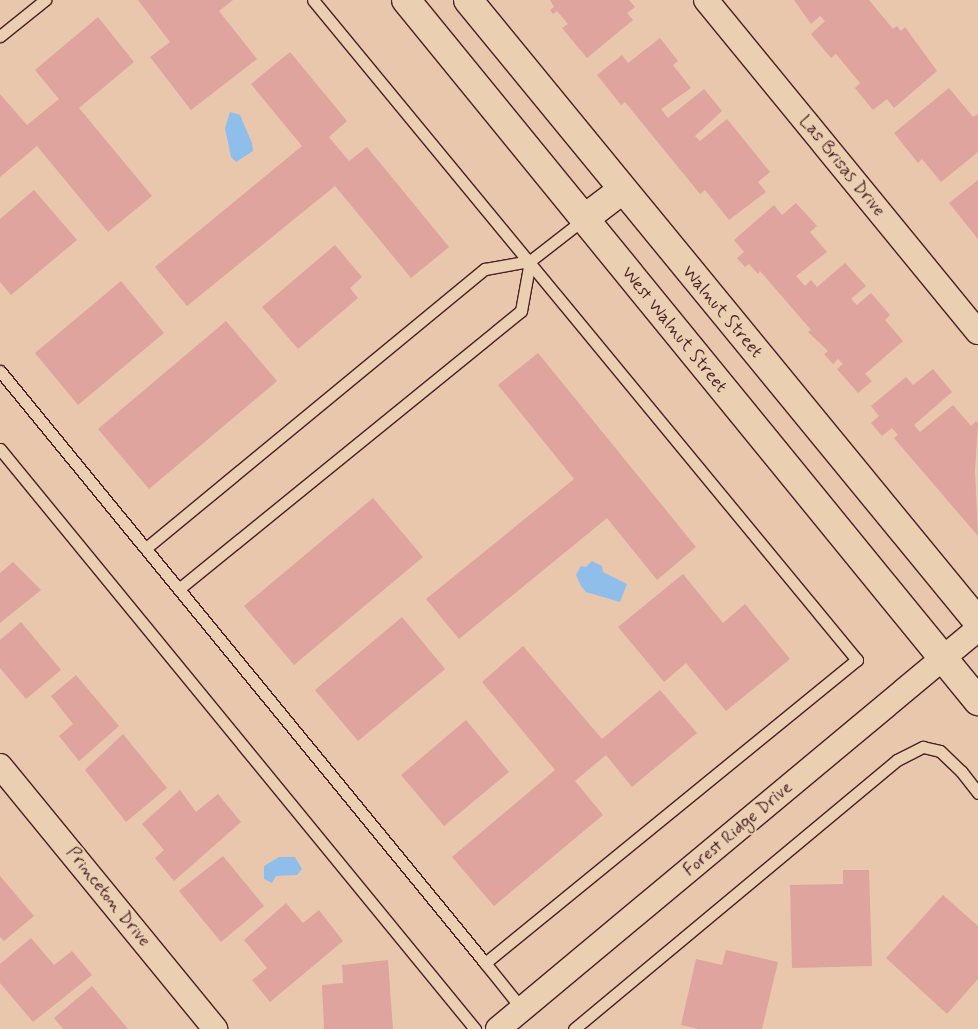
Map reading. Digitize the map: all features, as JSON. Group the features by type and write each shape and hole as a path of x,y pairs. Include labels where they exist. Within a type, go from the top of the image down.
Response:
{"main road":[{"name":"West Walnut Street","path":"406,0 942,660"},
{"name":"Walnut Street","path":"468,0 978,622"},
{"path":"584,219 622,190"},
{"path":"942,660 978,701"}],"street":[{"name":"Las Brisas Drive","path":"706,0 978,332"},
{"name":"Forest Ridge Drive","path":"498,1029 978,629"},
{"name":"Princeton Drive","path":"0,766 215,1029"}],"lane":[{"path":"0,36 45,0"},
{"path":"313,0 857,660 485,963"},
{"path":"146,548 485,269 530,261 584,219"},
{"path":"180,588 521,311 530,261"},
{"path":"0,371 180,588 522,1009"},
{"path":"0,449 475,1029"},
{"path":"574,1029 897,760 923,747 940,751 961,771 978,793"}],"water":[{"path":"230,112 240,115 252,143 253,151 236,162 231,157 225,128"},
{"path":"592,561 602,566 603,572 627,584 620,602 586,592 581,586 576,575 581,566 586,567"},
{"path":"279,857 295,857 302,869 297,875 276,876 272,883 264,879 264,866"}],"building":[{"path":"138,0 233,0 219,11 257,59 191,110 150,57 170,42"},
{"path":"550,0 629,0 635,7 627,13 633,20 587,58 562,28 568,24 557,11 553,14 550,10 554,7"},
{"path":"794,0 869,0 893,29 897,26 901,31 905,27 937,71 894,108 887,99 873,110 855,88 860,83 836,54 831,58 811,34 825,21 820,16 811,24"},
{"path":"98,17 134,62 79,108 152,196 108,232 37,146 0,177 0,94 27,125 59,99 35,70"},
{"path":"660,38 678,61 673,65 691,88 661,109 668,118 704,89 722,111 695,136 700,141 727,119 770,172 758,182 766,192 729,220 705,190 700,194 625,102 621,105 597,75 622,55 628,63"},
{"path":"290,52 347,121 329,137 349,161 367,147 449,247 411,278 335,186 187,306 155,267 302,146 251,84"},
{"path":"949,88 973,117 978,114 978,152 941,182 922,159 918,163 894,133"},
{"path":"978,180 978,239 949,203"},
{"path":"34,190 77,240 11,295 0,282 0,219"},
{"path":"796,203 817,226 810,232 827,252 796,276 805,286 811,280 817,287 845,263 866,286 851,299 857,305 871,293 890,315 885,320 903,341 865,374 872,381 858,393 837,369 843,364 838,359 833,364 824,354 828,351 808,332 811,330 760,271 758,274 749,264 745,267 737,258 744,252 734,240 774,205 782,215"},
{"path":"335,245 362,277 350,288 358,298 298,349 262,307"},
{"path":"121,281 164,333 78,405 35,353"},
{"path":"226,321 277,381 149,489 98,429"},
{"path":"538,353 696,547 657,580 607,518 459,639 426,599 574,479 498,385"},
{"path":"933,369 952,392 914,425 920,432 953,405 971,426 976,421 978,424 975,471 978,536 894,438 898,435 892,428 882,436 871,423 879,416 871,406 906,377 913,385"},
{"path":"373,498 423,557 294,665 244,606"},
{"path":"13,562 41,590 0,623 0,573"},
{"path":"683,574 723,623 745,604 790,659 726,711 686,663 664,682 618,627"},
{"path":"402,617 445,669 358,741 315,690"},
{"path":"21,622 61,670 26,699 0,668 0,640"},
{"path":"523,646 602,739 660,690 697,733 632,787 606,755 575,781 603,815 494,906 452,857 555,770 482,682"},
{"path":"76,675 119,726 79,761 59,736 73,724 51,696"},
{"path":"466,720 509,772 444,826 401,775"},
{"path":"123,734 167,788 126,822 85,770"},
{"path":"180,790 196,812 218,794 241,822 174,881 155,858 164,850 142,824"},
{"path":"223,856 264,906 221,942 179,891"},
{"path":"843,870 869,870 872,966 792,968 790,885 843,884"},
{"path":"0,876 34,916 4,941 0,937"},
{"path":"943,895 978,926 978,979 947,1014 886,958"},
{"path":"286,903 303,923 319,910 343,941 270,1002 252,980 267,968 244,940"},
{"path":"31,938 54,965 72,951 92,975 33,1022 0,983 0,964"},
{"path":"726,950 778,962 762,1029 698,1029 681,1025 696,959 722,965"},
{"path":"388,960 393,1029 324,1029 322,985 343,983 342,965"},
{"path":"92,986 128,1029 63,1029 54,1018"}]}
